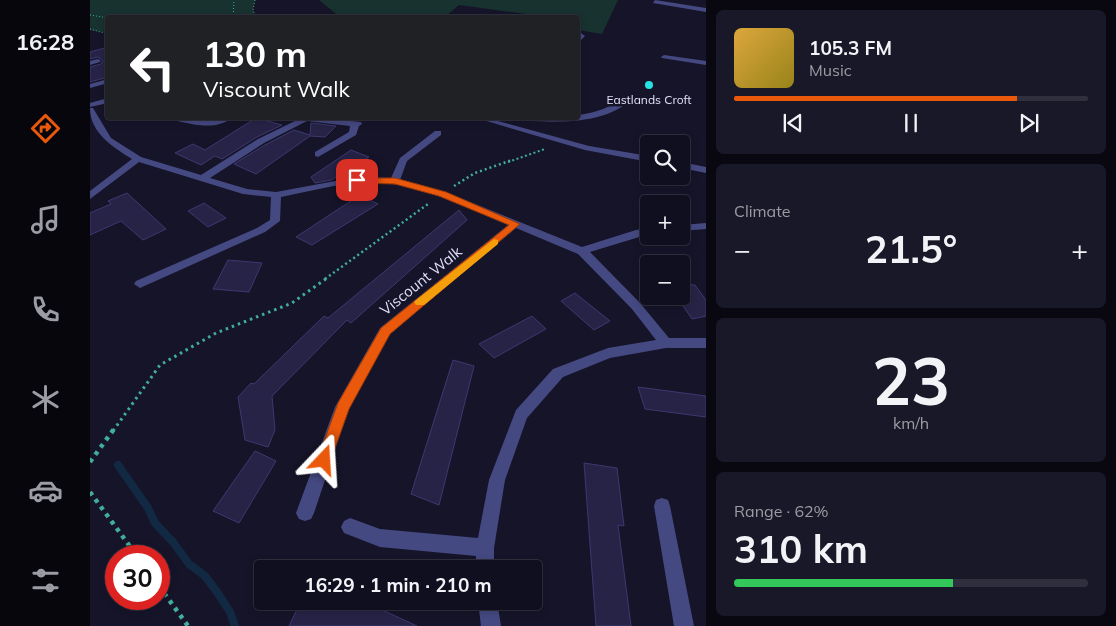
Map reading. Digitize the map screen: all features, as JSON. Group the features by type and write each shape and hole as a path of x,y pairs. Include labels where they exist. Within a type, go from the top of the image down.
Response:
{"street":[{"path":"654,3 706,10"},
{"path":"678,52 680,63"},
{"path":"664,57 680,63 706,64"},
{"path":"90,63 98,61"},
{"path":"90,86 105,81"},
{"path":"580,117 620,106 630,98"},
{"path":"90,105 105,101"},
{"path":"90,110 108,140 138,158 246,192 276,195 357,180 395,181 442,194 582,251 636,306 666,343"},
{"path":"185,120 206,124 224,120"},
{"path":"202,179 261,141 299,120"},
{"path":"318,154 353,133 356,124 321,120"},
{"path":"505,120 588,148 640,157"},
{"path":"395,181 403,160 438,134"},
{"path":"90,196 138,158"},
{"path":"690,167 706,170"},
{"path":"140,284 261,230 275,221 276,195"},
{"name":"Viscount Walk","path":"305,513 342,407 386,331 515,224"},
{"path":"690,227 706,226"},
{"path":"582,251 640,232"},
{"path":"485,560 485,548 497,480 521,415 558,373 608,353 666,343 706,343"},
{"path":"662,506 684,626"},
{"path":"350,527 380,538 485,548"},
{"path":"488,610 491,626"}],"path":[{"path":"233,15 234,0"},
{"path":"255,0 253,10 255,15"},
{"path":"90,15 105,18"},
{"path":"90,29 105,33"},
{"path":"90,462 160,365 216,333 292,303 398,224 475,172 541,151 559,139"},
{"path":"90,492 129,545"},
{"path":"170,601 188,626"}],"green space":[{"path":"90,0 255,0 253,10 255,15 105,15 105,33 90,30"},
{"path":"319,0 618,0 602,34 580,30 580,15 533,15 459,5 447,15 338,15"}],"building":[{"path":"105,48 105,78 90,82 90,67 101,64 103,61 98,57 90,59 90,52"},
{"path":"253,120 263,120 282,125 257,137 222,159 215,156 201,165 175,153 193,144 205,150"},
{"path":"311,123 336,126 325,137 310,136 256,174 234,164 294,130 310,135"},
{"path":"351,150 369,157 331,180 315,183 311,177"},
{"path":"127,193 166,229 143,240 121,221 90,235 90,213 111,204 108,201"},
{"path":"360,195 378,204 312,245 296,237"},
{"path":"204,203 226,218 208,227 188,211"},
{"path":"459,210 467,220 351,323 347,320 272,396 275,430 268,447 245,440 238,397 251,383 254,384 324,316 328,318"},
{"path":"228,260 262,263 249,292 213,289"},
{"path":"690,283 695,285 706,300 706,316 692,319 682,305 690,305"},
{"path":"575,293 610,321 594,330 561,301"},
{"path":"532,316 546,329 494,358 479,344"},
{"path":"453,360 474,366 439,505 411,494"},
{"path":"638,387 706,396 706,417 645,409"},
{"path":"255,451 276,461 239,523 213,511"},
{"path":"584,463 617,468 624,526 618,525 631,626 596,626"},
{"path":"297,610 382,610 417,626 289,626"}],"waterway":[{"path":"118,465 148,508 155,523 173,542 189,564 205,576 217,592 230,612 235,626"}],"slow traffic":[{"path":"420,302 494,242"}],"place":[{"name":"Eastlands Croft","path":"649,85"}],"route":[{"path":"324,460 342,407 386,331 515,224 442,194 395,181 357,180"}]}
